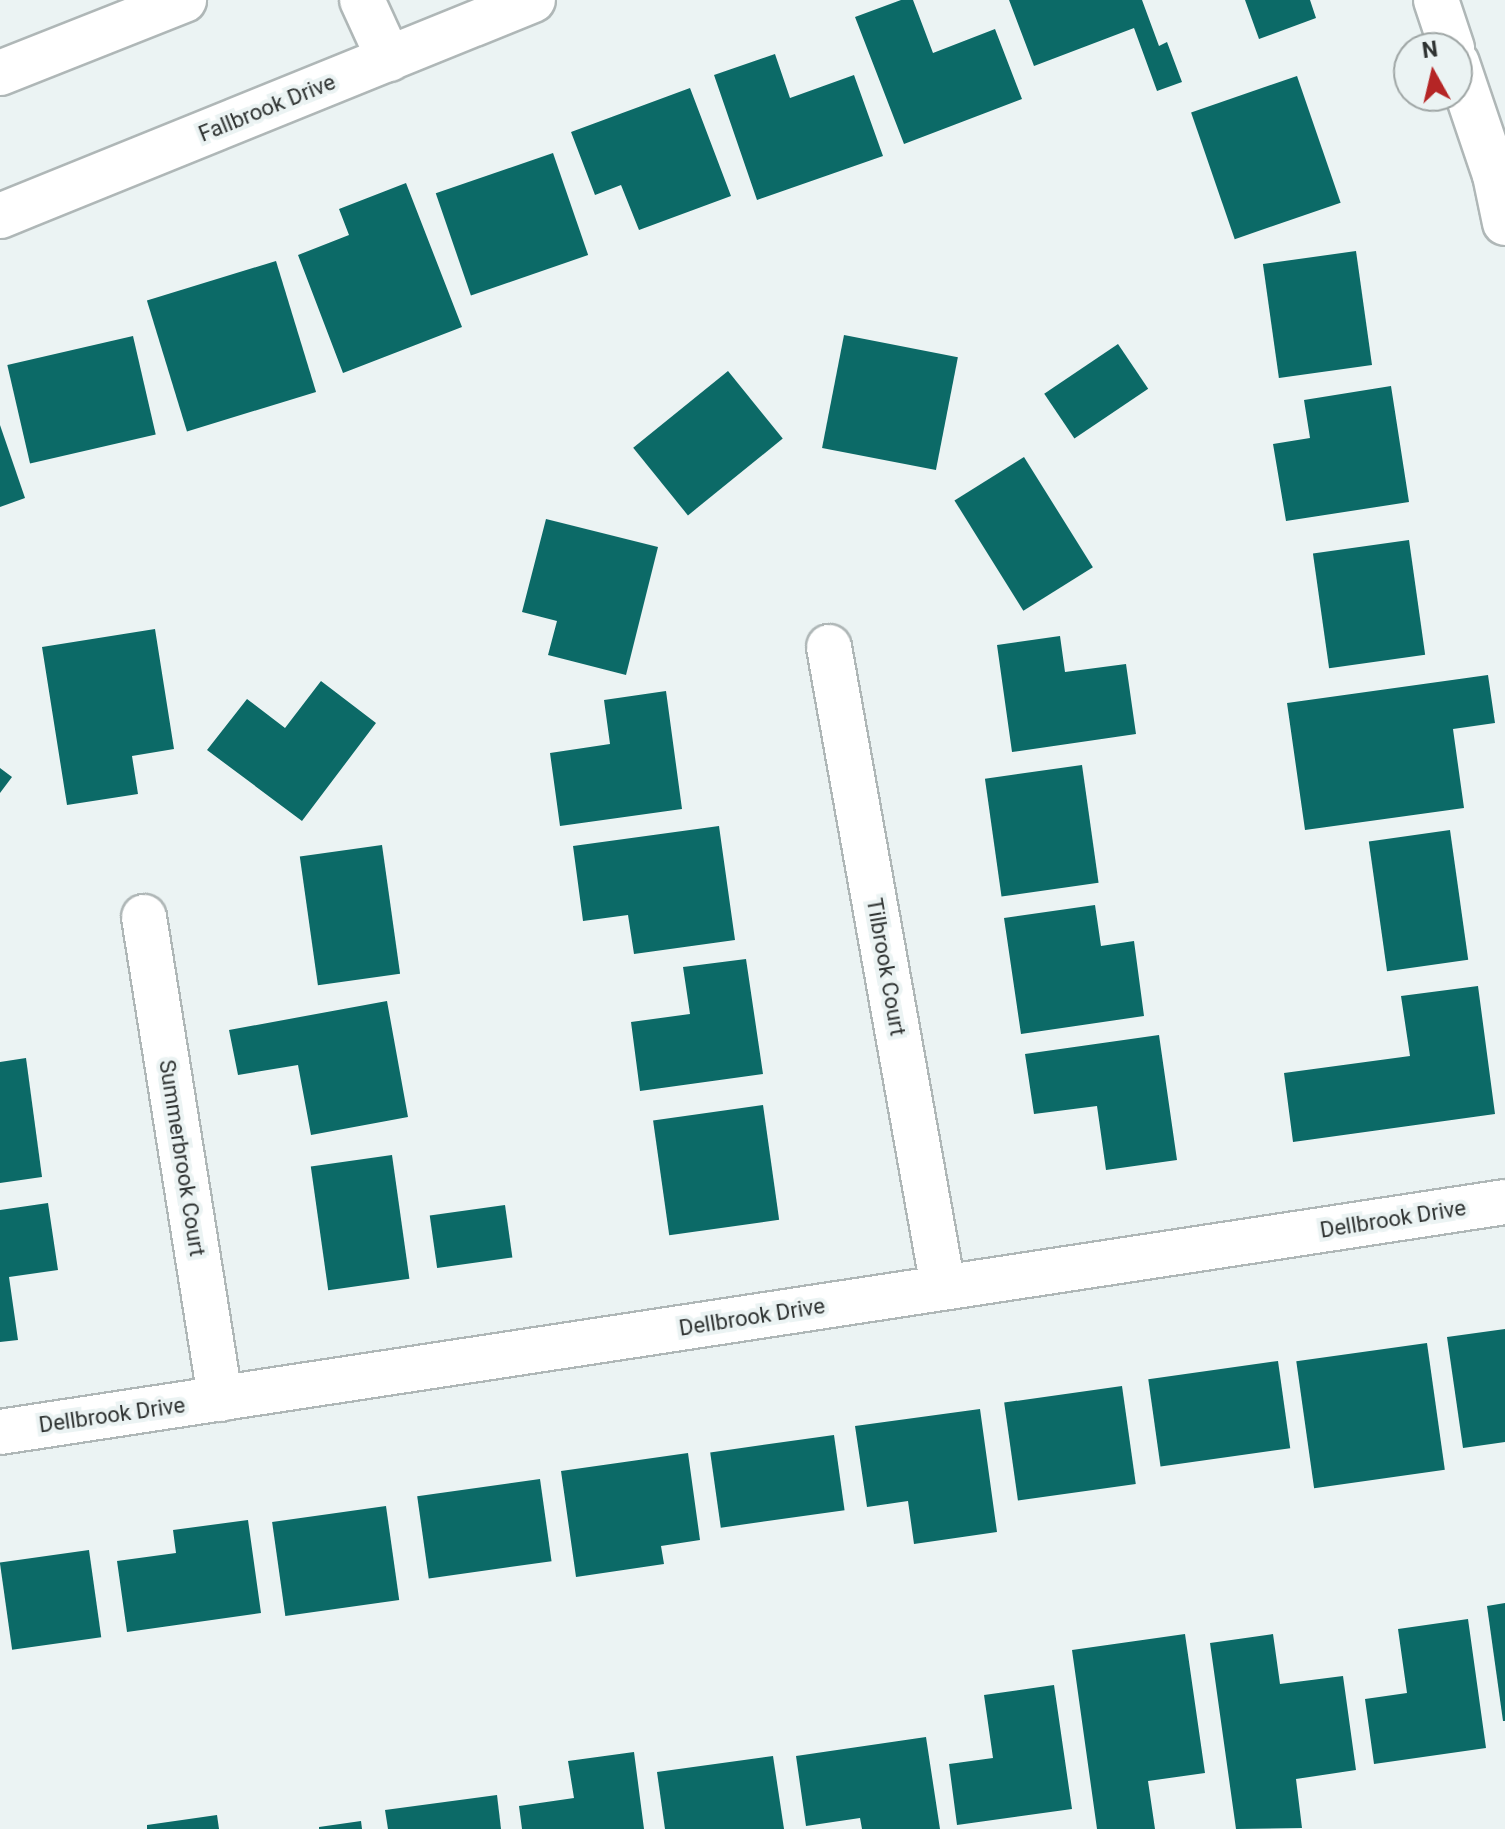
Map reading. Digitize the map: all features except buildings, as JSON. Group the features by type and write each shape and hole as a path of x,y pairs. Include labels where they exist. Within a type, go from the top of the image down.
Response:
{"street":[{"path":"0,73 184,0"},
{"path":"362,0 389,59"},
{"name":"Fallbrook Drive","path":"0,216 533,0"},
{"path":"1436,0 1447,32"},
{"path":"1473,110 1495,175 1505,223"},
{"name":"Tilbrook Court","path":"829,647 943,1287"},
{"name":"Summerbrook Court","path":"144,917 220,1399"},
{"name":"Dellbrook Drive","path":"0,1432 1505,1202"}]}
